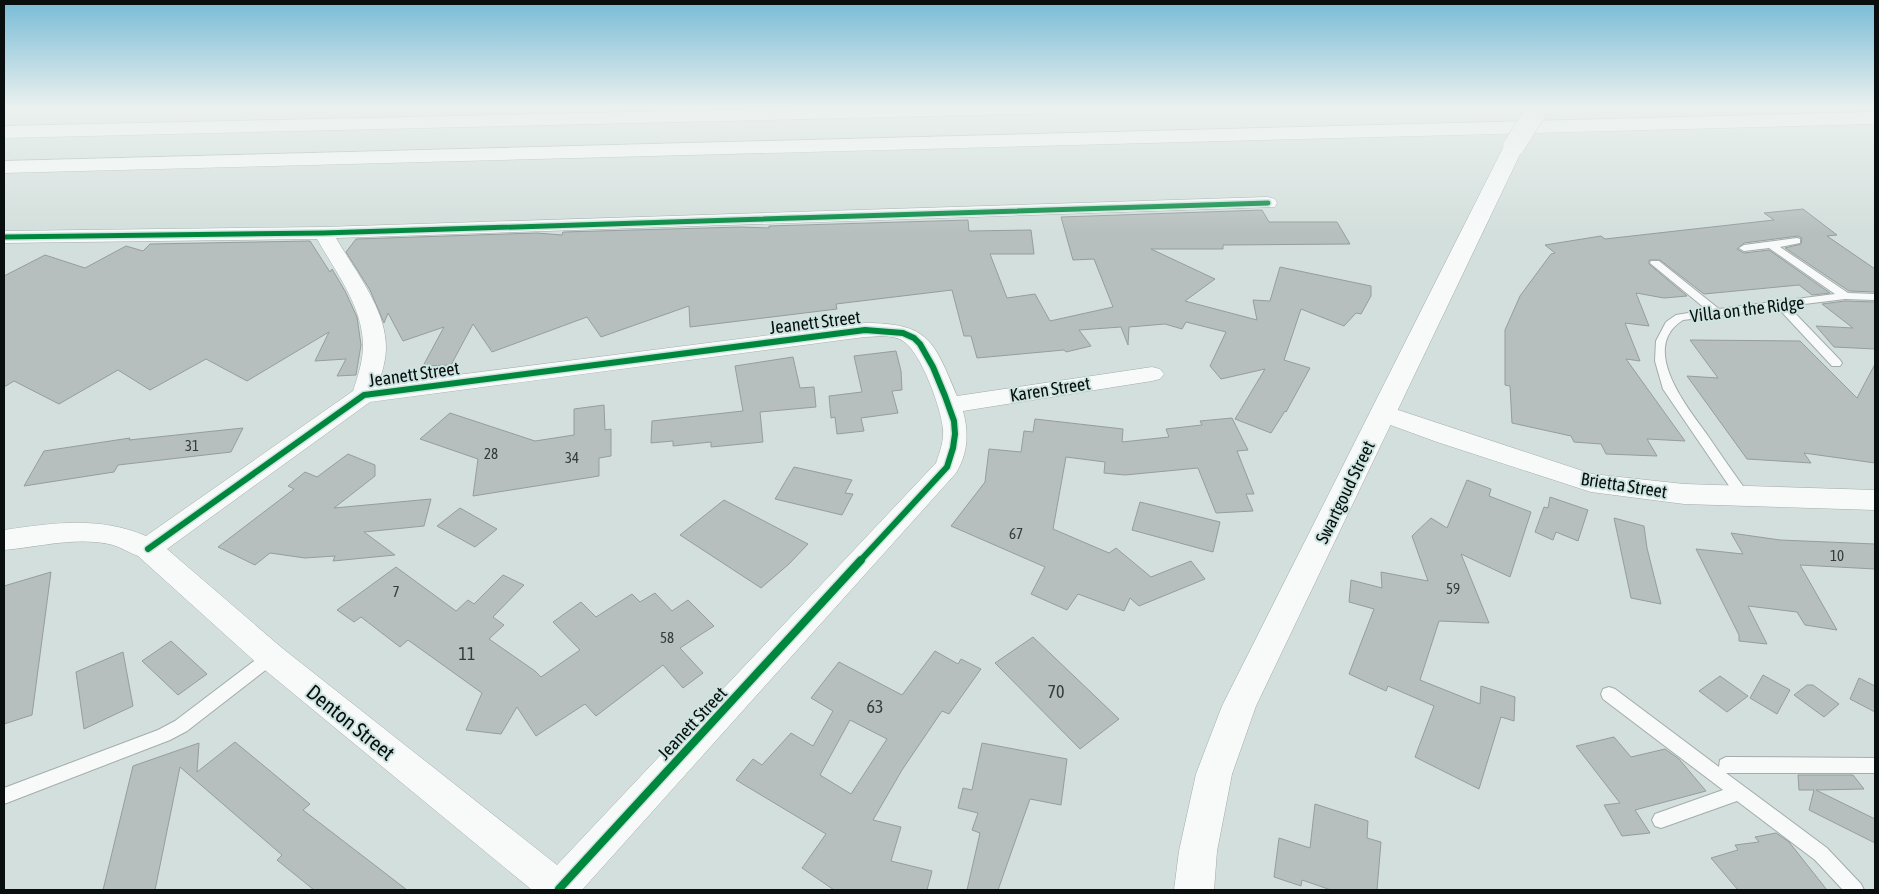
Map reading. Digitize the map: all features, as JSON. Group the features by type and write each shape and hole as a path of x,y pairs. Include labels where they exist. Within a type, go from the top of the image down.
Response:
{"main road":[{"path":"4,167 664,150"},
{"name":"Swartgoud Street","path":"1194,890 1198,851 1214,774 1239,706 1512,150"}],"street":[{"path":"4,237 323,233 1268,203"},
{"path":"323,233 369,312 376,338 376,353 364,395"},
{"name":"Jeanett Street","path":"148,549 364,395 865,330 902,332 914,338 922,347 949,404 955,427 955,442 947,467 559,890"},
{"name":"Karen Street","path":"949,404 1152,374"},
{"name":"Brietta Street","path":"1383,413 1455,439 1591,482 1631,489 1684,494 1875,500"},
{"path":"4,540 60,533 100,533 119,536 148,549"},
{"name":"Denton Street","path":"148,549 182,577 271,658 559,890"}],"lane":[{"path":"1744,248 1796,241"},
{"path":"1771,245 1845,296"},
{"path":"1655,263 1716,312"},
{"name":"Villa on the Ridge","path":"1743,496 1669,389 1660,362 1659,347 1662,337 1679,318 1845,296 1875,297"},
{"path":"1780,304 1836,362"},
{"path":"4,796 164,735 181,726 271,658"},
{"path":"1609,694 1820,854 1855,890"},
{"path":"1726,765 1875,765"},
{"path":"1661,820 1739,792"}],"building":[{"path":"1803,209 1837,235 1827,236 1875,269 1875,292 1849,291 1785,248 1801,244 1802,238 1798,236 1744,243 1737,249 1744,253 1769,250 1830,293 1812,295 1799,285 1704,294 1660,260 1649,260 1649,264 1687,296 1664,298 1636,293 1649,326 1625,323 1640,361 1626,359 1685,441 1647,439 1657,456 1606,454 1601,444 1574,442 1571,436 1512,423 1510,386 1505,385 1505,330 1520,296 1551,254 1555,253 1545,245 1601,236 1605,239 1774,220 1764,213"},
{"path":"1262,210 1269,222 1337,222 1350,244 1223,245 1223,249 1151,249 1215,279 1185,301 1257,320 1253,300 1270,301 1280,267 1371,286 1371,296 1361,314 1356,313 1344,326 1301,309 1284,360 1310,368 1286,412 1271,433 1235,419 1265,369 1221,379 1210,366 1226,332 1186,322 1182,329 1165,324 1129,327 1128,345 1121,327 1079,330 1091,346 1066,352 1064,350 977,358 971,336 964,336 952,290 836,304 837,309 690,327 689,306 601,337 587,317 492,352 473,324 451,365 423,366 444,327 403,341 388,313 384,323 370,290 346,252 356,239 537,233 562,235 563,232 741,227 769,228 769,226 968,220 969,231 1031,230 1034,254 990,254 1007,298 1035,294 1050,321 1113,307 1094,259 1073,260 1061,217"},
{"path":"310,241 330,272 332,269 357,317 361,345 356,375 337,376 346,359 315,361 329,332 247,381 206,359 150,390 118,370 59,404 14,381 4,387 4,276 45,255 85,268 126,246 143,251 150,244"},
{"path":"1845,301 1875,302 1875,349 1834,347 1816,326 1853,328 1822,304"},
{"path":"1690,340 1800,341 1857,398 1875,364 1875,463 1804,453 1811,463 1747,459 1687,376 1718,378"},
{"path":"896,351 901,371 902,390 892,391 898,413 861,418 864,431 837,434 835,417 831,418 829,396 862,392 854,356"},
{"path":"793,357 800,388 814,387 816,407 760,412 763,442 711,447 711,442 673,446 673,441 651,443 652,421 743,411 735,366"},
{"path":"604,405 605,430 611,429 611,456 599,458 599,476 473,496 478,459 420,439 450,413 535,441 574,435 574,409"},
{"path":"1232,418 1248,450 1237,451 1254,494 1246,494 1253,511 1216,513 1198,468 1125,475 1104,473 1105,462 1066,457 1053,529 1109,553 1116,548 1151,577 1191,561 1205,579 1139,606 1130,598 1124,611 1078,594 1067,610 1031,594 1045,567 951,526 985,482 989,449 1021,452 1024,431 1033,432 1035,419 1123,429 1122,442 1169,437 1166,429 1202,425 1200,421"},
{"path":"243,428 231,452 118,465 114,472 24,486 44,451 130,438 129,440"},
{"path":"348,454 375,465 375,476 334,508 431,499 424,526 364,532 395,555 333,561 335,556 305,558 270,553 255,565 218,547 294,489 288,486 305,472 317,477"},
{"path":"794,467 852,480 845,493 853,494 842,515 775,499"},
{"path":"1467,480 1491,489 1489,496 1531,512 1510,577 1461,554 1489,623 1439,621 1420,680 1480,704 1481,686 1515,697 1514,721 1501,717 1479,789 1415,757 1434,706 1388,686 1386,691 1349,674 1374,609 1349,602 1351,580 1382,588 1381,572 1428,581 1412,536 1431,518 1447,528"},
{"path":"1550,497 1588,510 1578,541 1556,532 1553,540 1535,532 1544,507 1548,508"},
{"path":"724,500 808,544 789,564 761,588 680,535"},
{"path":"1140,502 1220,522 1213,552 1132,530"},
{"path":"460,508 497,529 475,547 437,526"},
{"path":"1614,518 1644,526 1647,548 1661,604 1631,598"},
{"path":"1731,533 1780,540 1875,544 1875,569 1800,565 1837,630 1805,625 1797,612 1748,606 1767,644 1739,641 1739,635 1696,549 1743,554"},
{"path":"396,567 456,611 468,600 474,604 503,575 524,585 493,617 504,625 489,639 541,677 580,650 553,622 581,602 596,617 632,594 640,602 655,593 672,611 688,600 714,626 680,648 703,673 683,688 663,665 596,716 585,704 536,736 517,707 501,734 466,730 482,693 408,640 400,647 361,617 354,622 337,610"},
{"path":"51,572 32,715 4,724 4,586"},
{"path":"1033,637 1119,719 1080,749 995,663"},
{"path":"171,641 207,674 178,695 142,661"},
{"path":"935,651 958,664 961,659 981,669 949,714 942,711 902,770 873,820 901,827 891,861 932,871 927,890 834,890 802,868 826,834 736,780 753,759 762,765 791,733 813,746 833,711 811,698 839,662 902,695","holes":["850,720 887,739 851,794 820,775"]},
{"path":"123,652 133,706 84,729 76,672"},
{"path":"1763,675 1790,690 1777,714 1750,698"},
{"path":"1720,676 1748,696 1727,712 1699,691"},
{"path":"1859,678 1875,686 1875,712 1850,699"},
{"path":"1807,685 1813,685 1839,704 1824,717 1794,695"},
{"path":"1614,737 1631,757 1665,749 1679,759 1706,791 1635,810 1650,833 1622,836 1604,805 1620,803 1576,746"},
{"path":"235,742 310,804 303,810 407,890 314,890 277,860 282,855 180,767 155,890 103,890 133,766 199,743 197,772"},
{"path":"982,743 1067,759 1061,805 1030,799 998,890 967,890 980,833 972,830 978,813 958,808 963,788 972,790"},
{"path":"1798,775 1853,775 1864,789 1816,790 1875,819 1875,843 1809,810 1814,790 1799,790"},
{"path":"1315,804 1368,821 1367,838 1381,842 1377,890 1331,890 1302,880 1301,886 1274,877 1279,838 1310,848"},
{"path":"1776,833 1789,842 1827,890 1738,890 1711,858 1738,850 1735,845 1759,842 1755,837"}],"cycle path":[{"path":"4,237 323,233 1268,203"},
{"path":"148,549 364,395 865,330 897,331 914,338 920,344 933,367 954,421 954,444 947,467 559,889"}]}
